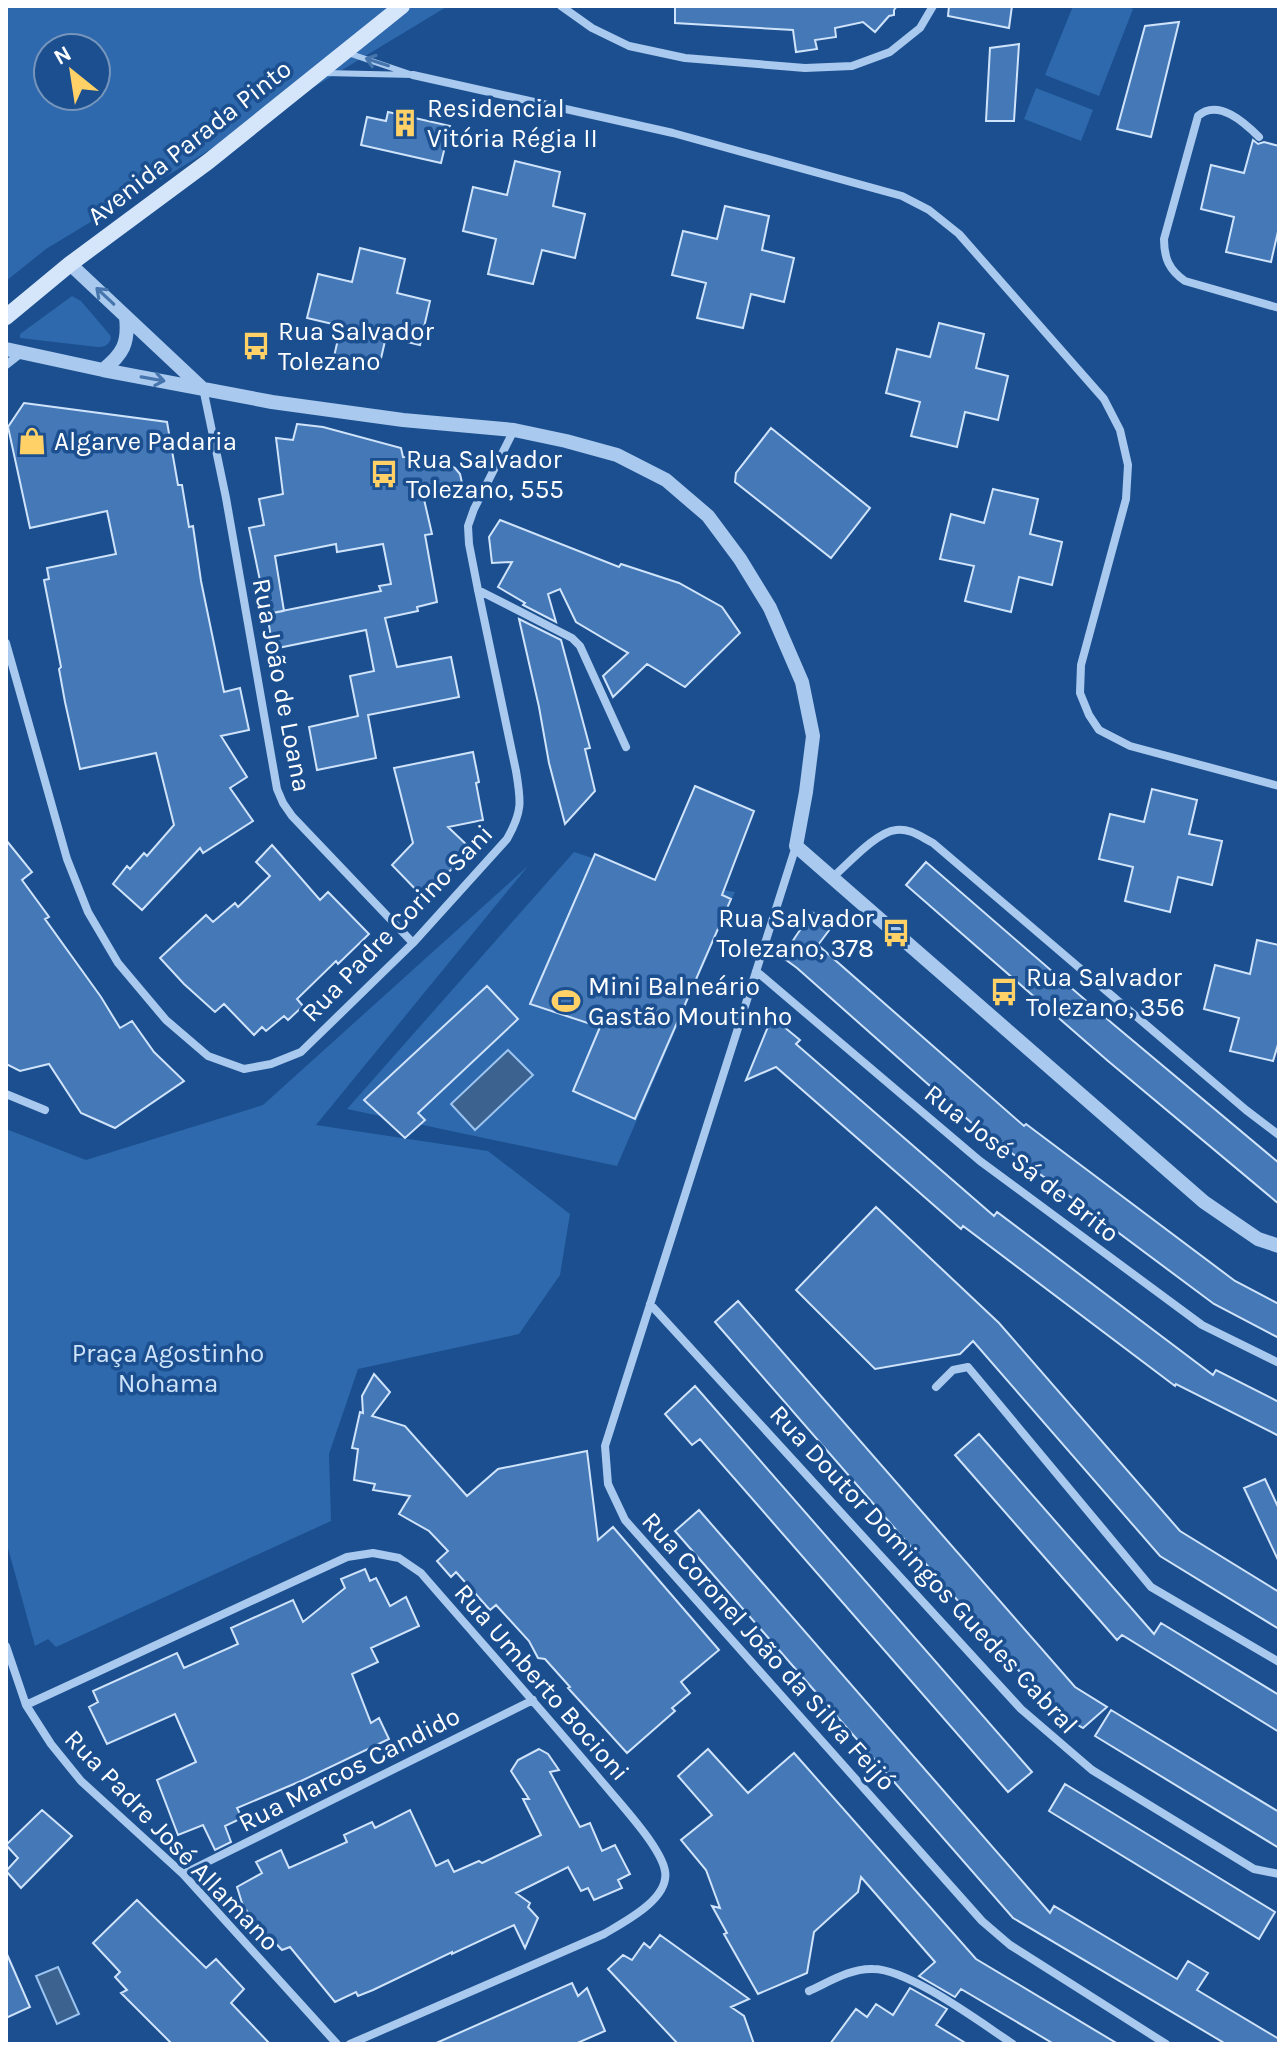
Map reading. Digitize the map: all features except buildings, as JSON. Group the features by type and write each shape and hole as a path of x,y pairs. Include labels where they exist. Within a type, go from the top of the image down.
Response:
{"main road":[{"name":"Avenida Parada Pinto","path":"6,317 70,264 209,161 402,6"}],"street":[{"path":"561,6 592,28 629,46 685,58 805,68 852,66 890,52 920,28 933,6"},
{"path":"413,75 673,133 902,196 929,210 959,234 1104,399 1120,430 1128,465 1126,499 1081,665 1080,693 1089,715 1099,730 1130,746 1279,786"},
{"path":"1259,137 1239,119 1219,110 1203,111 1198,116 1164,239 1164,252 1175,274 1185,281 1279,308"},
{"path":"70,264 203,388"},
{"path":"103,370 124,348 128,332 126,317"},
{"path":"6,365 13,352 272,402 363,415 514,430 617,455 666,480 708,516 740,559 770,608 802,682 813,736 796,846 1204,1202 1258,1239 1279,1246"},
{"name":"Rua João de Loana","path":"203,388 226,498 277,789 292,816 413,943"},
{"name":"Rua Padre Corino Sani","path":"6,643 67,859 88,912 118,963 166,1020 208,1056 244,1069 271,1064 301,1052 413,943 507,839 517,821 520,800 516,771 478,590 468,526 514,430"},
{"path":"478,590 572,638 580,646 626,747"},
{"path":"833,877 879,836 895,830 912,832 933,843 1279,1135"},
{"name":"Rua Coronel João da Silva Feijó","path":"796,846 605,1446 608,1484 625,1520 982,1921 1010,1945 1166,2044"},
{"name":"Rua José Sá de Brito","path":"756,971 980,1161 1202,1325 1279,1363"},
{"path":"6,1094 45,1110"},
{"name":"Rua Doutor Domingos Guedes Cabral","path":"650,1304 1021,1709 1092,1770 1254,1869 1279,1874"},
{"path":"936,1387 953,1370 968,1367 1151,1587 1279,1662"},
{"name":"Rua Umberto Bocioni","path":"26,1705 347,1557 373,1553 399,1558 421,1573 638,1825 659,1856 666,1873 660,1893 640,1912 604,1934 350,2044"},
{"name":"Rua Padre José Allamano","path":"6,1646 26,1705 51,1744 81,1781 183,1874 337,2044"},
{"name":"Rua Marcos Candido","path":"183,1874 533,1700"},
{"path":"809,1991 854,1971 874,1969 897,1973 1013,2044"}],"lane":[{"path":"344,51 413,75"},
{"path":"318,73 413,75"}],"green space":[{"path":"6,6 448,6 46,249 6,281"},
{"path":"1073,6 1126,6 1133,9 1099,96 1045,75"},
{"path":"1036,88 1093,110 1081,141 1024,119"},
{"path":"72,296 81,301 110,335 108,344 97,347 20,338 20,334"},
{"name":"Mini Balneário Gastão Moutinho","path":"574,852 656,879 735,892 617,1166 347,1109"},
{"name":"Praça Agostinho Nohama","path":"528,866 316,1125 488,1151 570,1214 560,1275 519,1334 358,1369 329,1454 331,1521 56,1647 48,1639 35,1646 6,1541 6,1129 86,1160 263,1105"}],"shaded area":[{"path":"508,1050 533,1075 475,1130 451,1104"},
{"path":"58,1967 79,2014 57,2024 36,1976"}],"place":[{"name":"Residencial Vitória Régia II","path":"405,123"},
{"name":"Rua Salvador Tolezano","path":"256,346"},
{"name":"Algarve Padaria","path":"32,441"},
{"name":"Rua Salvador Tolezano, 555","path":"384,474"},
{"name":"Rua Salvador Tolezano, 378","path":"896,933"},
{"name":"Rua Salvador Tolezano, 356","path":"1004,992"},
{"name":"Mini Balneário Gastão Moutinho","path":"566,1001"}]}
